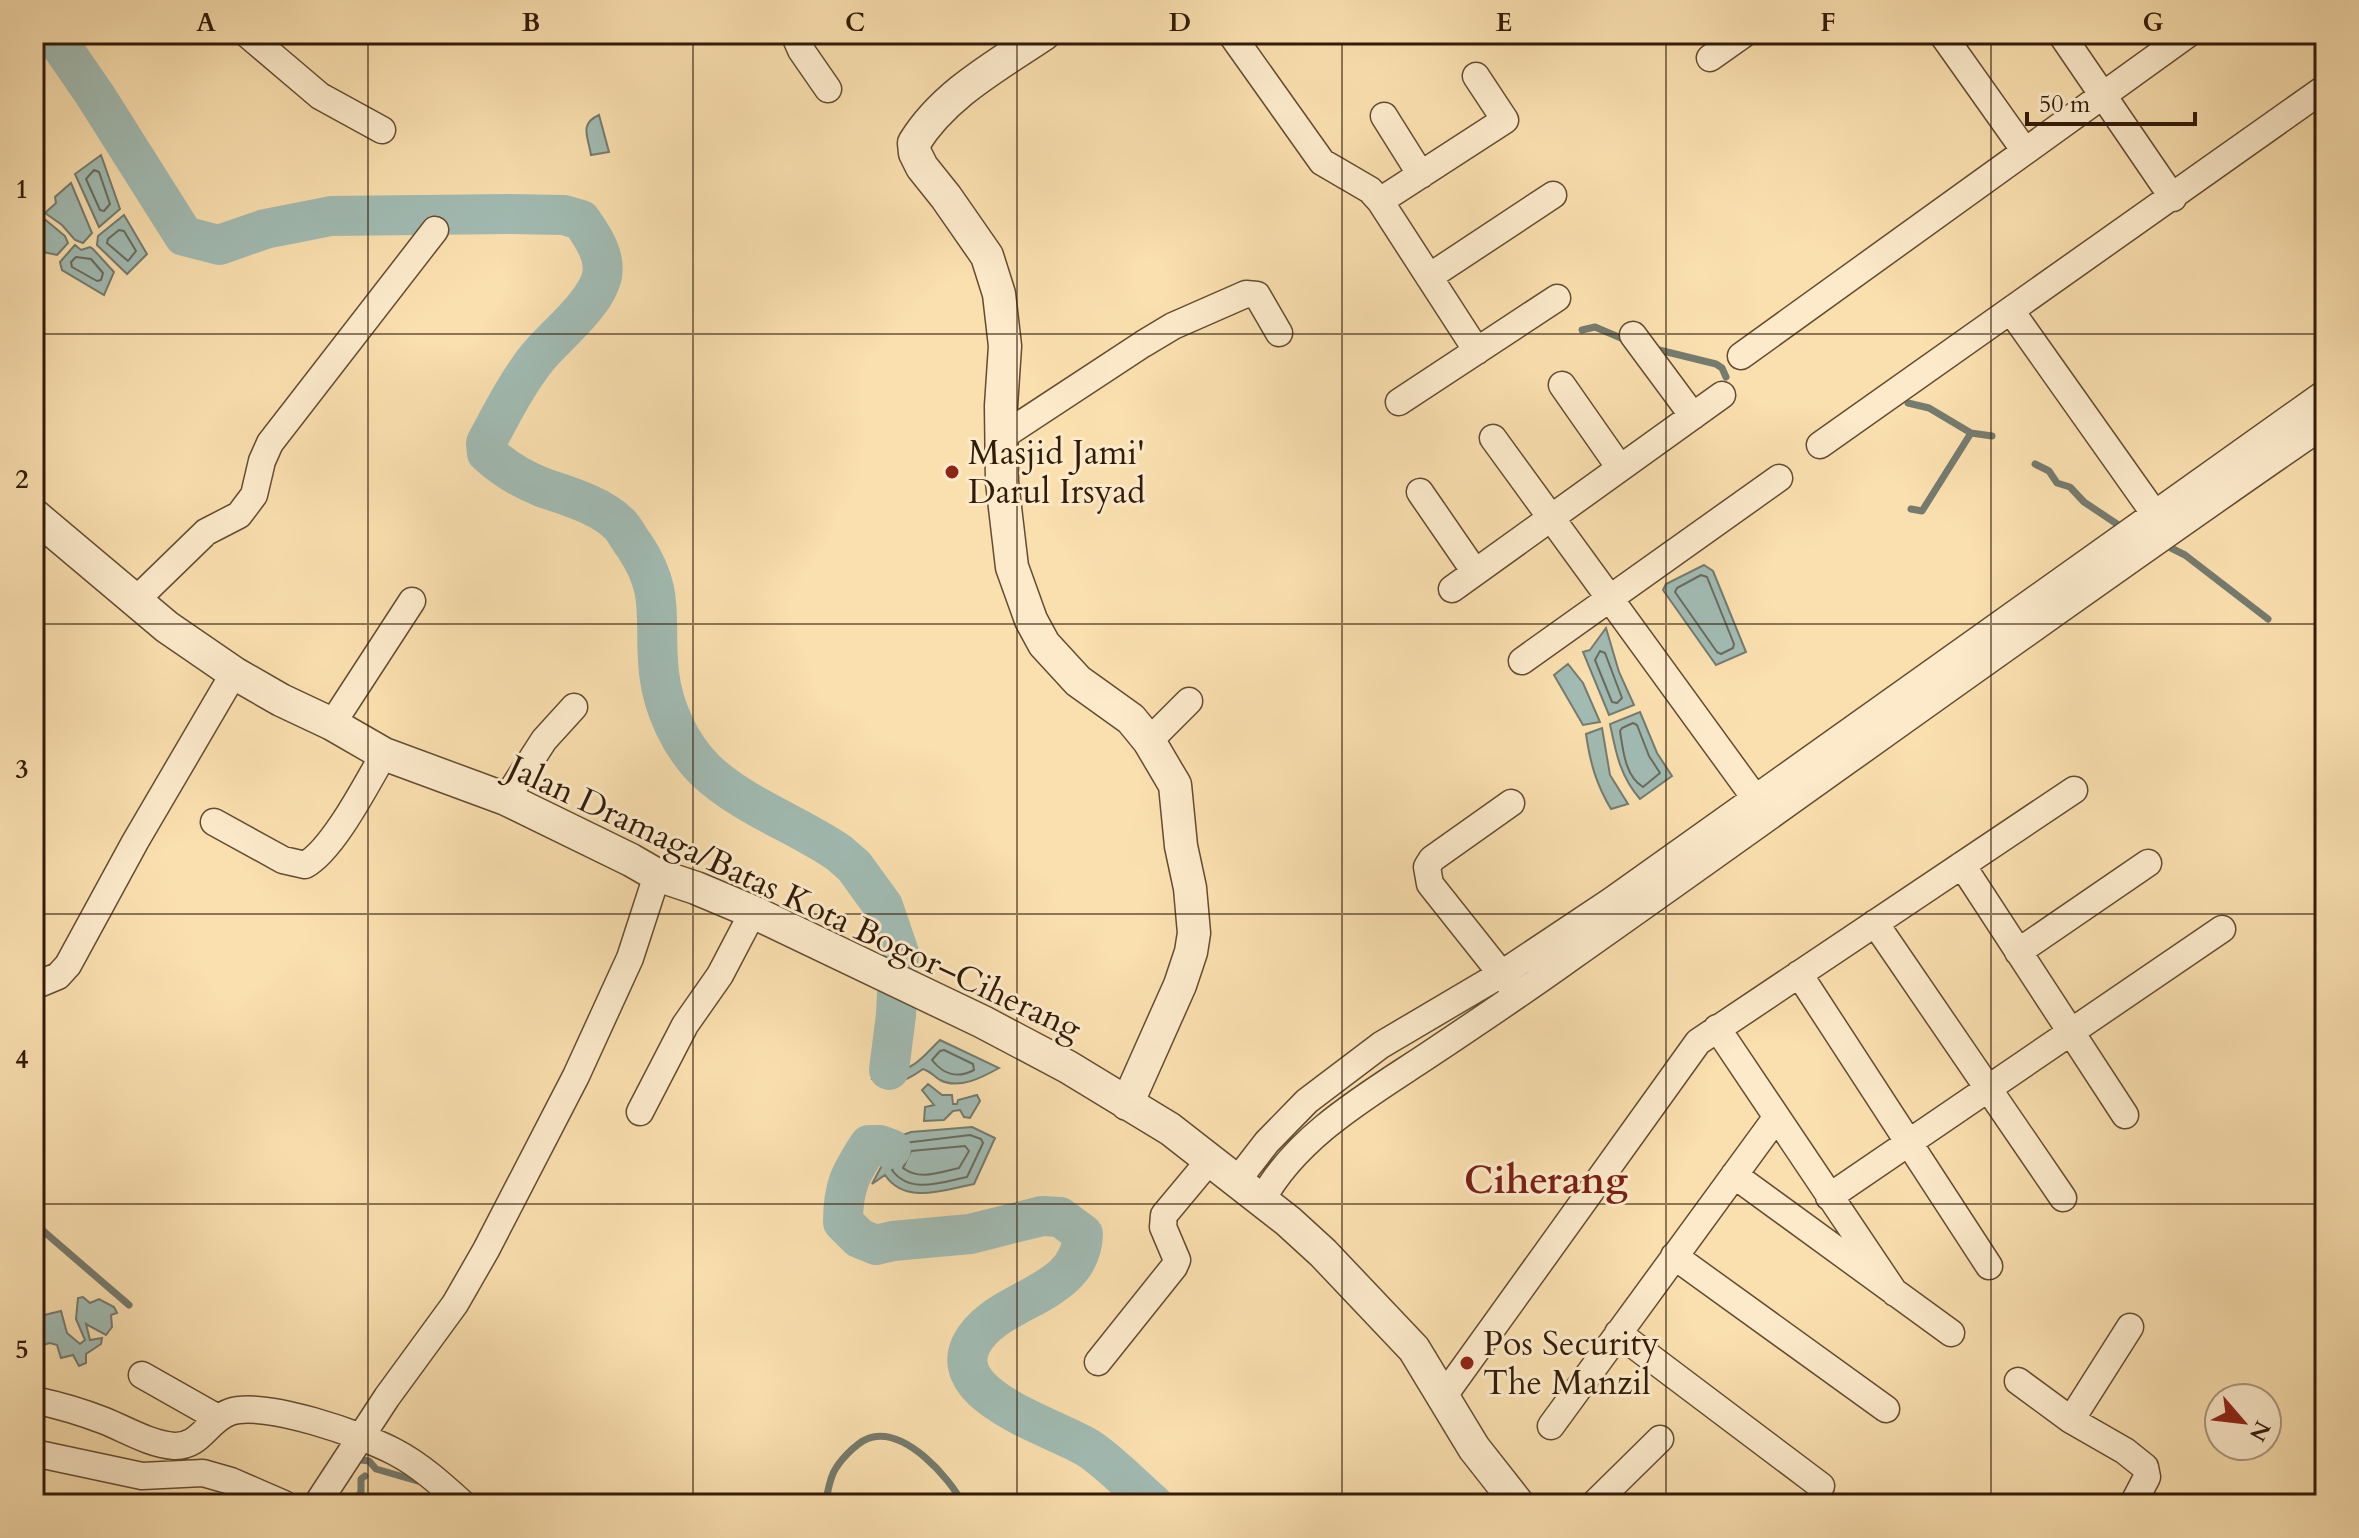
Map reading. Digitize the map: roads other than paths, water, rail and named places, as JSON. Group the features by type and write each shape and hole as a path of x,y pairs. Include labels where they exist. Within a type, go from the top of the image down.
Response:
{"street":[{"path":"247,34 320,96 382,130"},
{"path":"794,34 801,50 828,89"},
{"path":"1044,34 972,83 938,113 914,143 922,167 971,231 987,256 993,273 1003,317 1005,346 1001,406 1002,482 1012,567 1031,620 1044,644 1078,681 1131,719 1149,741 1175,785 1194,933 1180,985 1127,1104"},
{"path":"1231,34 1322,162 1370,190 1380,201 1477,351"},
{"path":"1710,58 1744,34"},
{"path":"1942,34 2025,151"},
{"path":"2061,34 2173,198"},
{"path":"1741,356 2186,34"},
{"path":"1380,201 1505,120 1476,76"},
{"path":"1820,445 2325,88"},
{"path":"1384,116 1421,175"},
{"path":"1429,277 1553,195"},
{"path":"135,601 206,532 239,515 254,495 270,443 435,230"},
{"path":"1003,436 1173,326 1246,294 1257,295 1279,333"},
{"path":"1399,402 1557,298"},
{"path":"2011,311 2154,513"},
{"path":"1633,335 1693,416"},
{"path":"1562,385 1620,468"},
{"path":"1236,1182 1276,1132 1307,1101 1381,1045 1503,973 1634,885 2325,393"},
{"path":"1452,589 1722,395"},
{"path":"1262,1200 1272,1183 1312,1138 1372,1092 1517,996 2117,568 2325,424"},
{"path":"1493,438 1755,798"},
{"path":"1522,661 1779,478"},
{"path":"1420,492 1475,572"},
{"name":"Jalan Dramaga/Batas Kota Bogor–Ciherang","path":"34,515 135,601 234,673 281,700 332,724 384,754 506,799 657,875 753,912 1021,1040 1170,1129 1262,1200 1323,1253 1414,1349 1474,1448 1518,1504"},
{"path":"332,724 412,601"},
{"path":"34,986 58,976 68,965 135,842 234,673"},
{"path":"1149,741 1189,701"},
{"path":"506,799 544,740 574,707"},
{"path":"214,822 283,860 305,865 315,860 339,828 384,754"},
{"path":"1443,1397 1698,1042 2074,790"},
{"path":"1511,803 1432,859 1427,867 1430,884 1503,973 1517,996"},
{"path":"2018,952 2148,863"},
{"path":"1962,865 2125,1115"},
{"path":"317,1504 387,1397 469,1281 546,1137 630,958 657,875"},
{"path":"640,1112 685,1025 720,975 753,912"},
{"path":"1875,923 2063,1198"},
{"path":"1829,1197 2222,929"},
{"path":"1799,974 1989,1266"},
{"path":"1717,1028 1895,1293"},
{"path":"1551,1426 1776,1118"},
{"path":"1276,1132 1296,1155"},
{"path":"1098,1362 1174,1267 1177,1260 1163,1227 1164,1215 1209,1161"},
{"path":"1734,1175 1951,1333"},
{"path":"1674,1256 1886,1409"},
{"path":"2071,1420 2130,1327"},
{"path":"1618,1333 1821,1486"},
{"path":"142,1375 218,1418"},
{"path":"2018,1381 2071,1420 2125,1451 2145,1467 2147,1477 2133,1504"},
{"path":"34,1400 83,1413 149,1440 175,1446 194,1443 218,1418 230,1412 260,1409 318,1423 395,1452 463,1504"},
{"path":"1594,1504 1660,1439"},
{"path":"34,1453 142,1476 203,1473 231,1481 284,1504"}],"water":[{"path":"599,115 609,152 591,155 587,127"},
{"path":"101,155 120,209 99,227 75,174"},
{"path":"71,183 92,233 83,243 75,240 62,225 45,213 56,203 55,197"},
{"path":"124,215 147,254 127,274 97,245 98,236"},
{"path":"42,217 65,236 68,243 57,255 34,250 34,226"},
{"path":"75,245 81,250 93,249 114,272 104,295 62,270 60,262"},
{"path":"1704,565 1713,571 1746,652 1716,665 1663,590 1666,584"},
{"path":"1606,628 1619,672 1634,705 1609,715 1583,652 1590,650"},
{"path":"1568,664 1583,683 1600,722 1583,725 1554,675"},
{"path":"1640,712 1657,753 1672,776 1640,799 1623,773 1610,724"},
{"path":"1602,728 1610,775 1628,804 1611,809 1594,773 1586,734"},
{"path":"940,1040 999,1068 955,1084 940,1080 923,1069 892,1084 872,1079 881,1070 901,1070 915,1064"},
{"path":"928,1084 942,1095 952,1095 953,1104 977,1095 980,1101 970,1118 964,1117 960,1110 953,1111 944,1120 924,1121 925,1107 934,1105 922,1090"},
{"path":"972,1127 995,1138 974,1184 938,1192 914,1193 893,1184 885,1175 872,1184 897,1137 911,1132"},
{"path":"34,1289 43,1293 38,1297 36,1317 61,1311 67,1333 80,1344 85,1340 76,1319 78,1298 83,1297 90,1303 99,1299 114,1307 117,1313 111,1315 112,1327 106,1335 86,1324 90,1340 102,1338 101,1344 86,1354 86,1363 79,1366 73,1355 61,1358 57,1345 42,1345 34,1338"}],"waterway":[{"path":"53,34 184,236 219,245 265,229 331,216 510,214 564,215 581,220 602,261 598,287 584,308 537,358 523,378 486,443 487,453 521,477 594,507 622,527 651,578 657,607 661,686 674,725 688,749 720,783 839,853 854,866 883,906 899,953 889,1070"},
{"path":"1582,330 1595,327 1628,341"},
{"path":"1655,349 1716,364 1726,377"},
{"path":"1908,403 1929,408 1971,433 1922,511 1911,509"},
{"path":"1971,433 1992,436"},
{"path":"2035,464 2049,471 2057,483 2070,487 2084,502 2123,528"},
{"path":"2171,548 2185,555 2268,619"},
{"path":"891,1149 869,1145 849,1181 843,1222 859,1238 876,1245 970,1234 1042,1216 1060,1217 1083,1234 1079,1255 1068,1272 1053,1285 998,1316 982,1329 971,1345 968,1364 974,1380 989,1395 1030,1420 1088,1448 1153,1504"},
{"path":"34,1223 129,1305"},
{"path":"825,1504 830,1481 839,1464 857,1445 873,1437 886,1437 913,1448 948,1481 963,1504"},
{"path":"357,1455 376,1469 421,1482"},
{"path":"353,1504 361,1492 361,1479 365,1476"}],"place":[{"name":"Masjid Jami' Darul Irsyad","path":"952,472"},
{"name":"Pos Security The Manzil","path":"1467,1363"}],"district":[{"name":"Ciherang","path":"1546,1180"}]}
